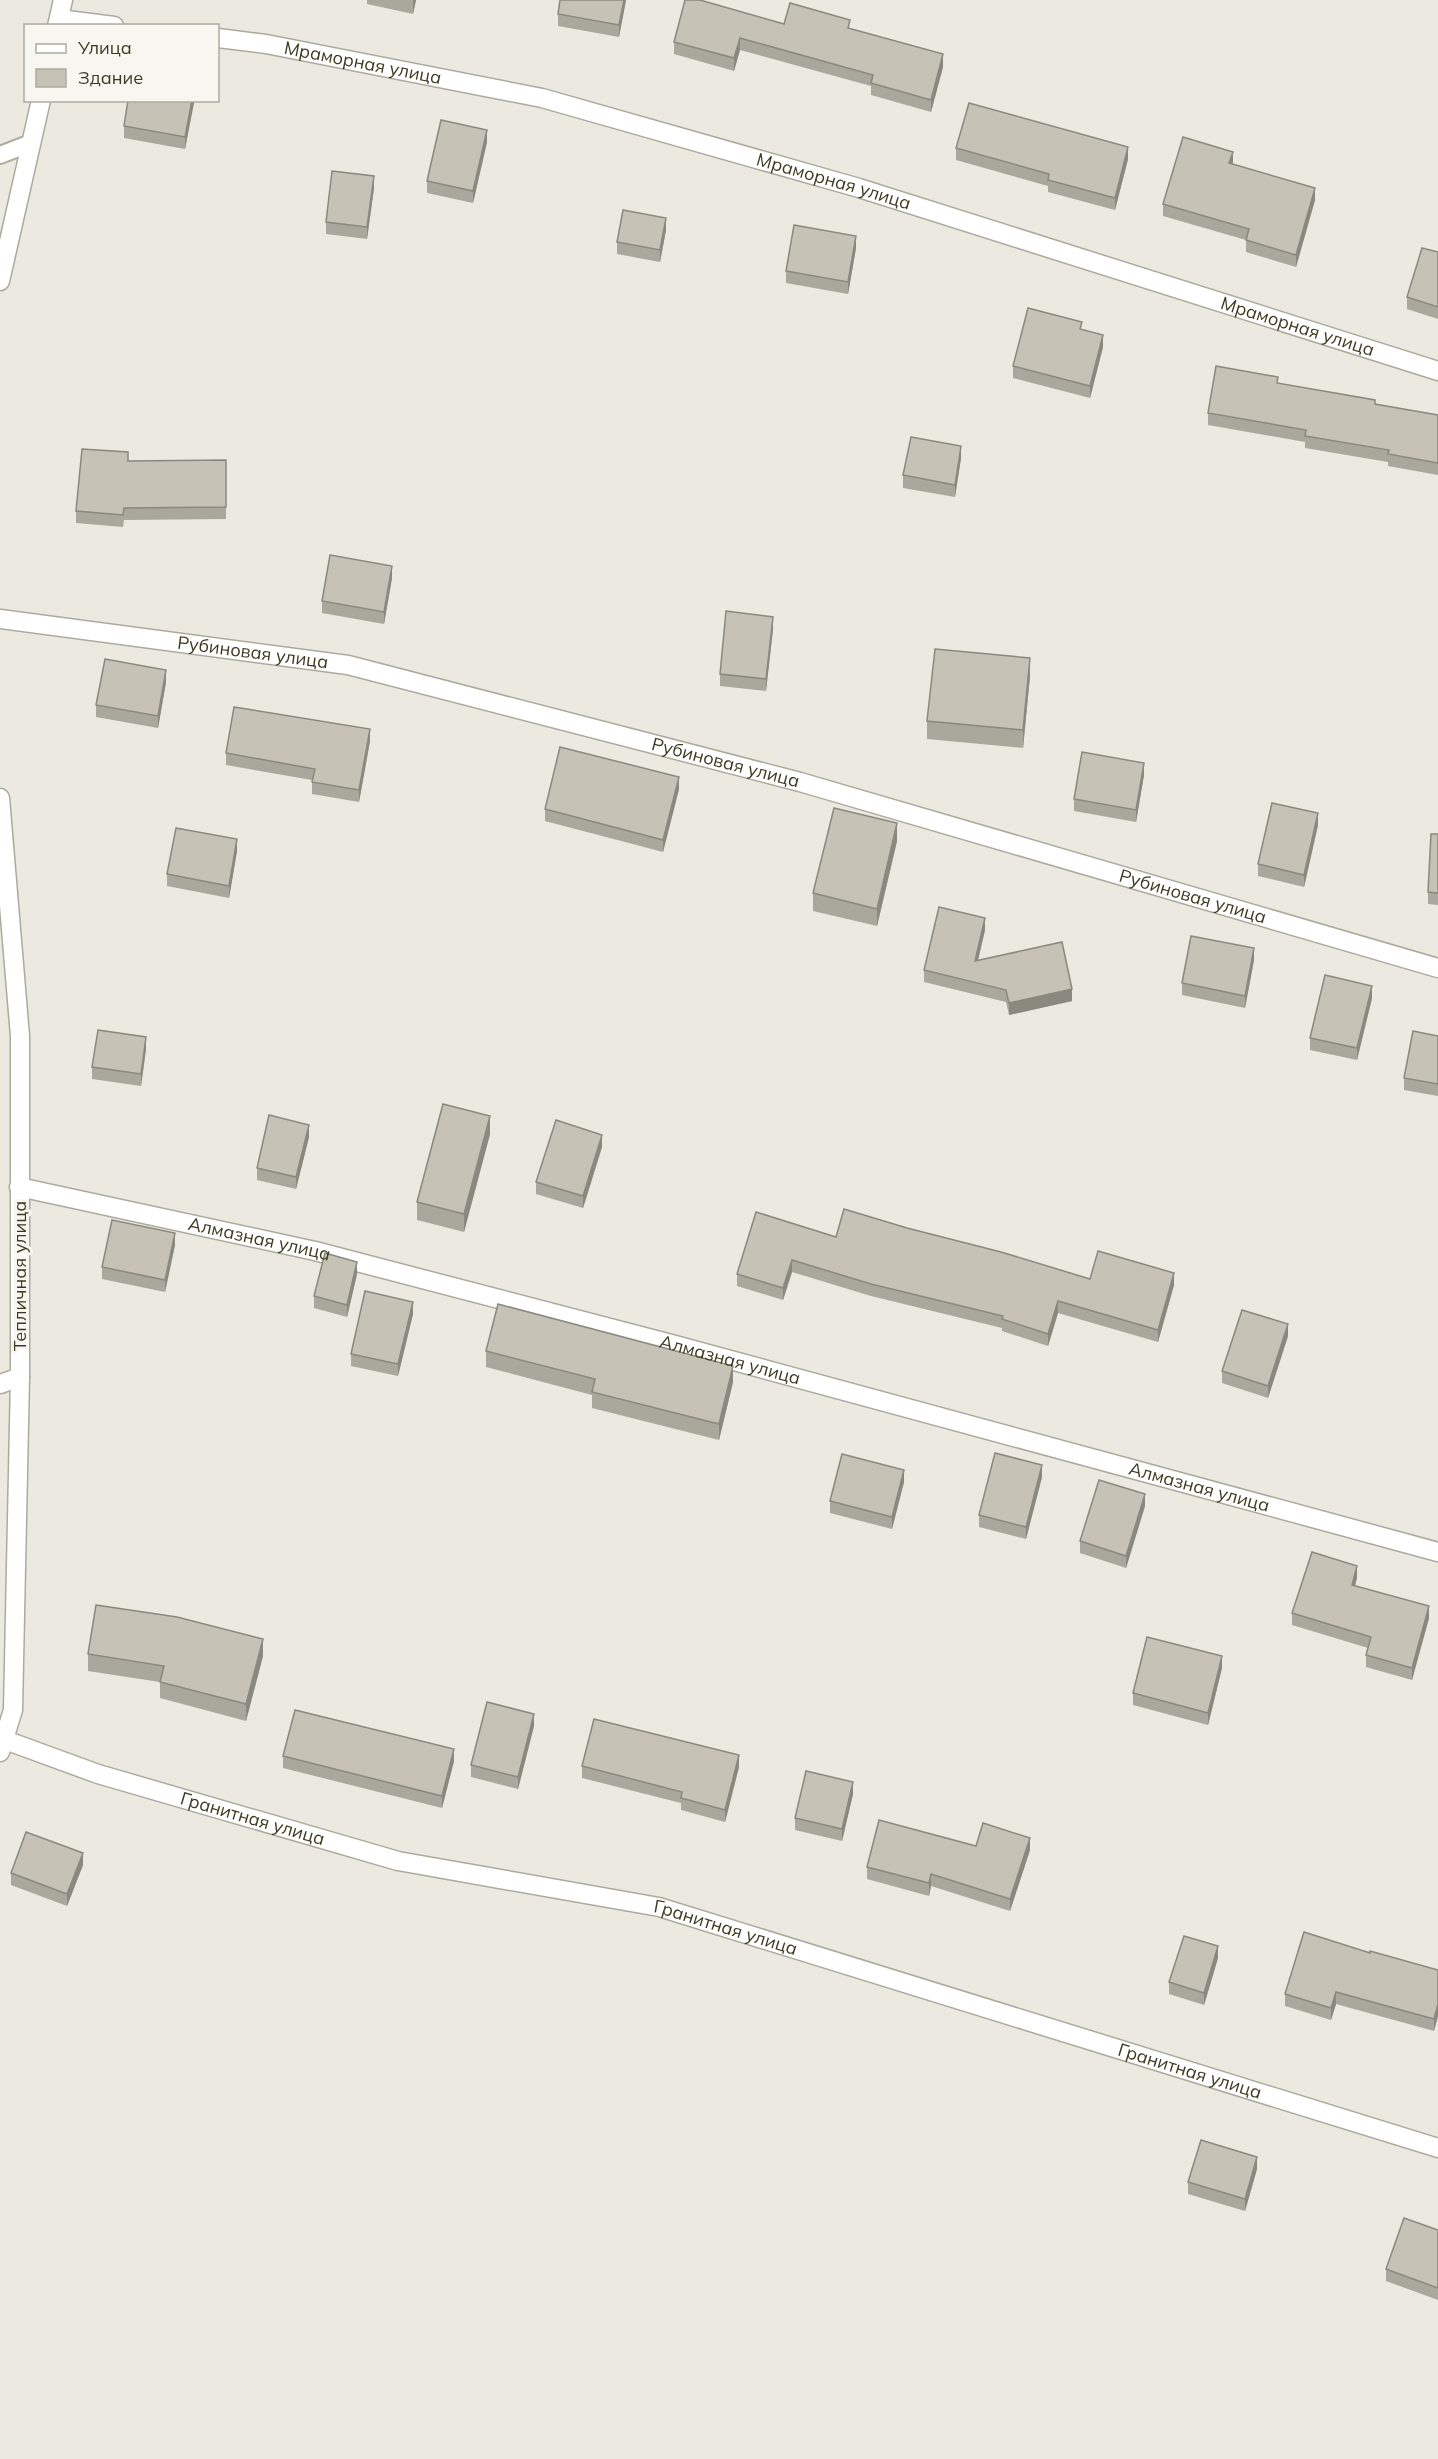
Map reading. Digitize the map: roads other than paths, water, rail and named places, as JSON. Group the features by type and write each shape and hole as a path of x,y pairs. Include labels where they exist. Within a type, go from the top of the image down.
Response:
{"street":[{"path":"63,0 58,22 86,24"},
{"name":"Мраморная улица","path":"219,38 266,44 542,98 859,188 1438,371"},
{"path":"0,281 41,102"},
{"name":"Рубиновая улица","path":"0,620 348,665 800,782 1438,968"},
{"name":"Тепличная улица","path":"0,798 20,1036 20,1377 13,1710 3,1746"},
{"name":"Алмазная улица","path":"19,1187 315,1251 675,1345 1438,1552"},
{"path":"0,1384 20,1377"},
{"name":"Гранитная улица","path":"3,1746 398,1861 659,1907 1438,2148"}],"lane":[{"path":"0,155 31,143"}]}
